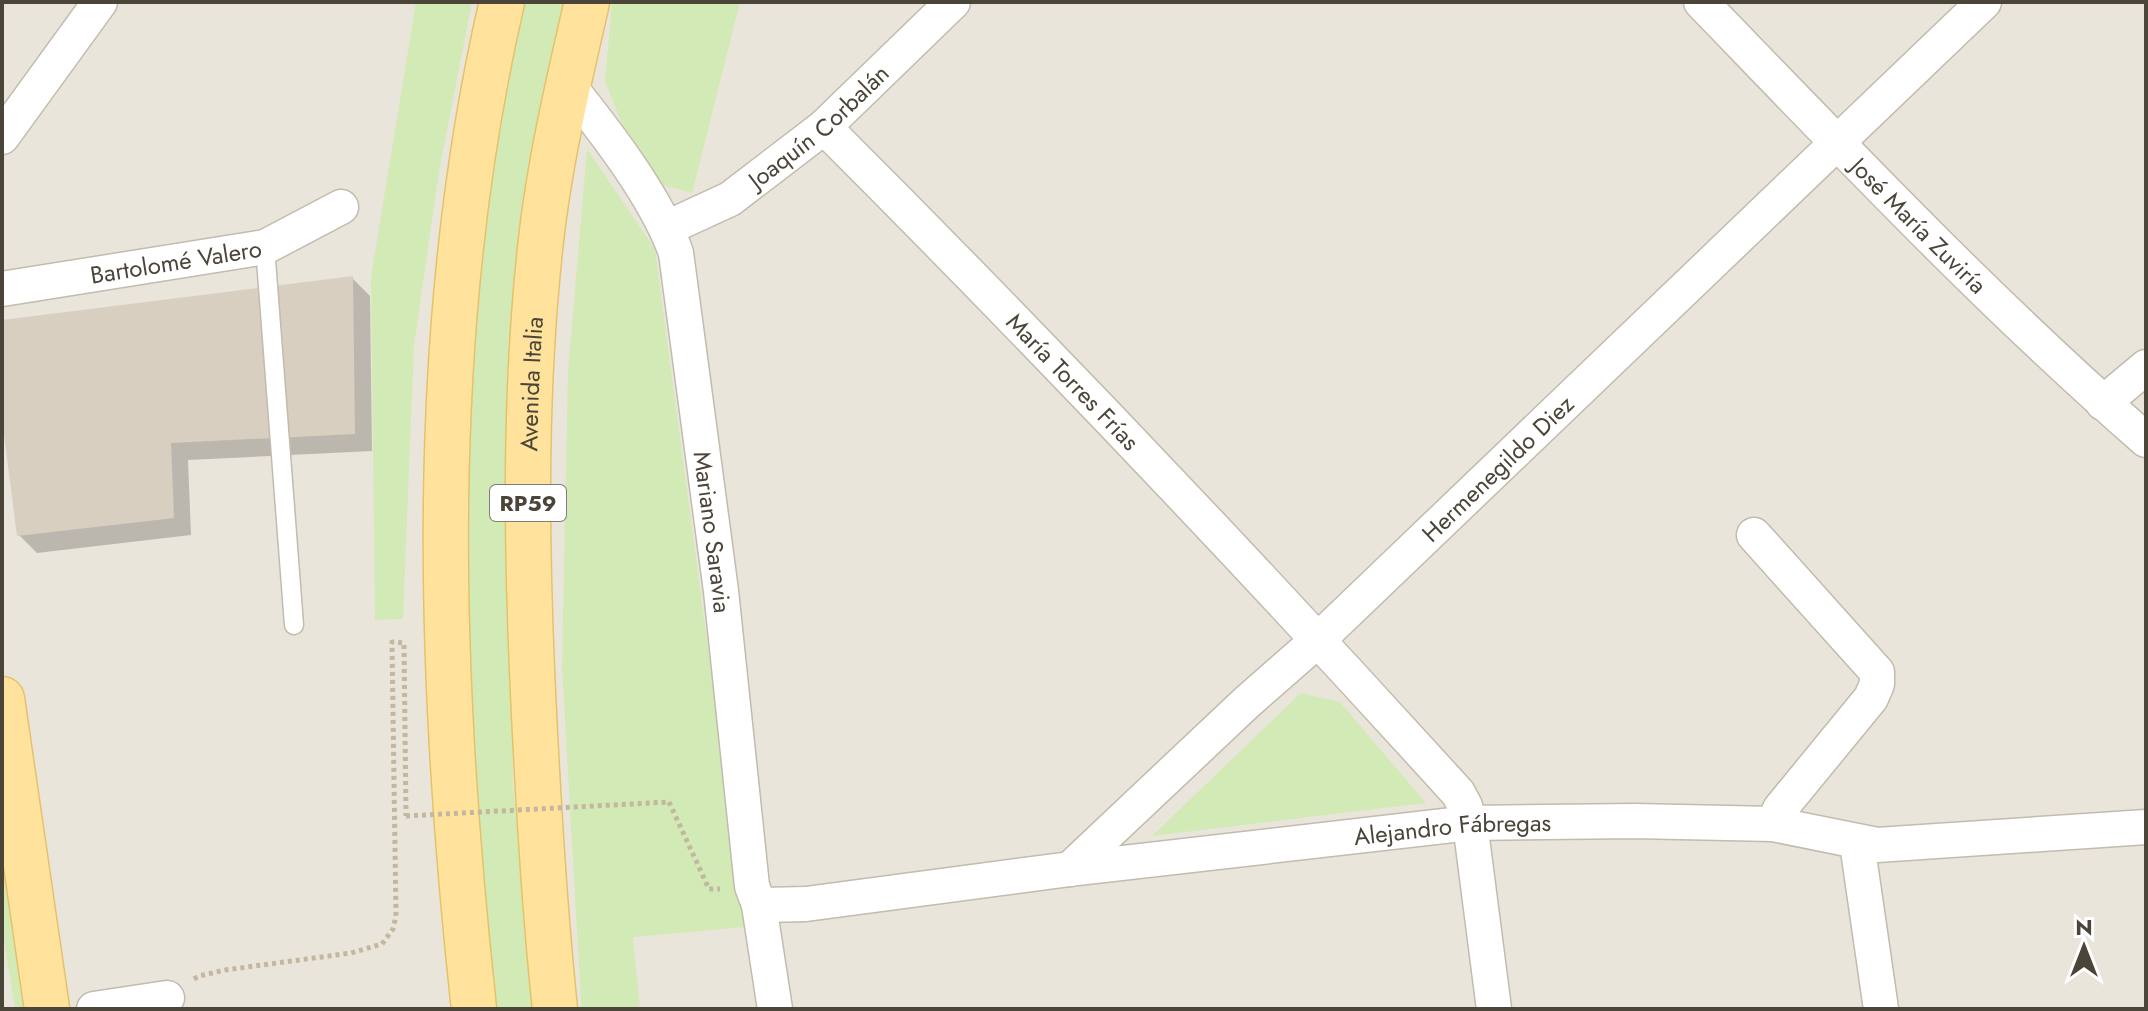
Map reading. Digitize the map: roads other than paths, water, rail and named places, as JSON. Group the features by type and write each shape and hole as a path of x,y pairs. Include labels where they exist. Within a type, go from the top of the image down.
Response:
{"main road":[{"path":"474,1009 451,745 447,606 450,384 470,166 502,2"},
{"name":"Avenida Italia","path":"555,1009 547,940 529,593 532,334 541,237 568,85 587,2"},
{"path":"2,699 47,1009"}],"street":[{"path":"2,137 100,2"},
{"name":"Joaquín Corbalán","path":"667,228 730,199 824,127 953,2"},
{"name":"José María Zuviría","path":"1701,2 2047,354 2146,440"},
{"name":"Hermenegildo Diez","path":"1070,869 1246,703 1319,639 1984,2"},
{"name":"Mariano Saravia","path":"568,85 599,124 667,228 676,253 721,591 755,896 775,1009"},
{"name":"María Torres Frías","path":"824,127 999,302 1319,639"},
{"name":"Bartolomé Valero","path":"2,289 265,247 341,207"},
{"path":"2103,403 2146,367"},
{"path":"1754,535 1877,672 1877,684 1871,698 1780,809 1773,824"},
{"path":"1319,639 1458,793 1465,806 1470,823 1494,1009"},
{"name":"Alejandro Fábregas","path":"755,896 806,904 1070,869 1470,823 1634,821 1773,824 1877,845 2146,827"},
{"path":"1857,843 1881,1009"},
{"path":"94,1009 167,998"}],"lane":[{"path":"265,247 294,625"}]}
